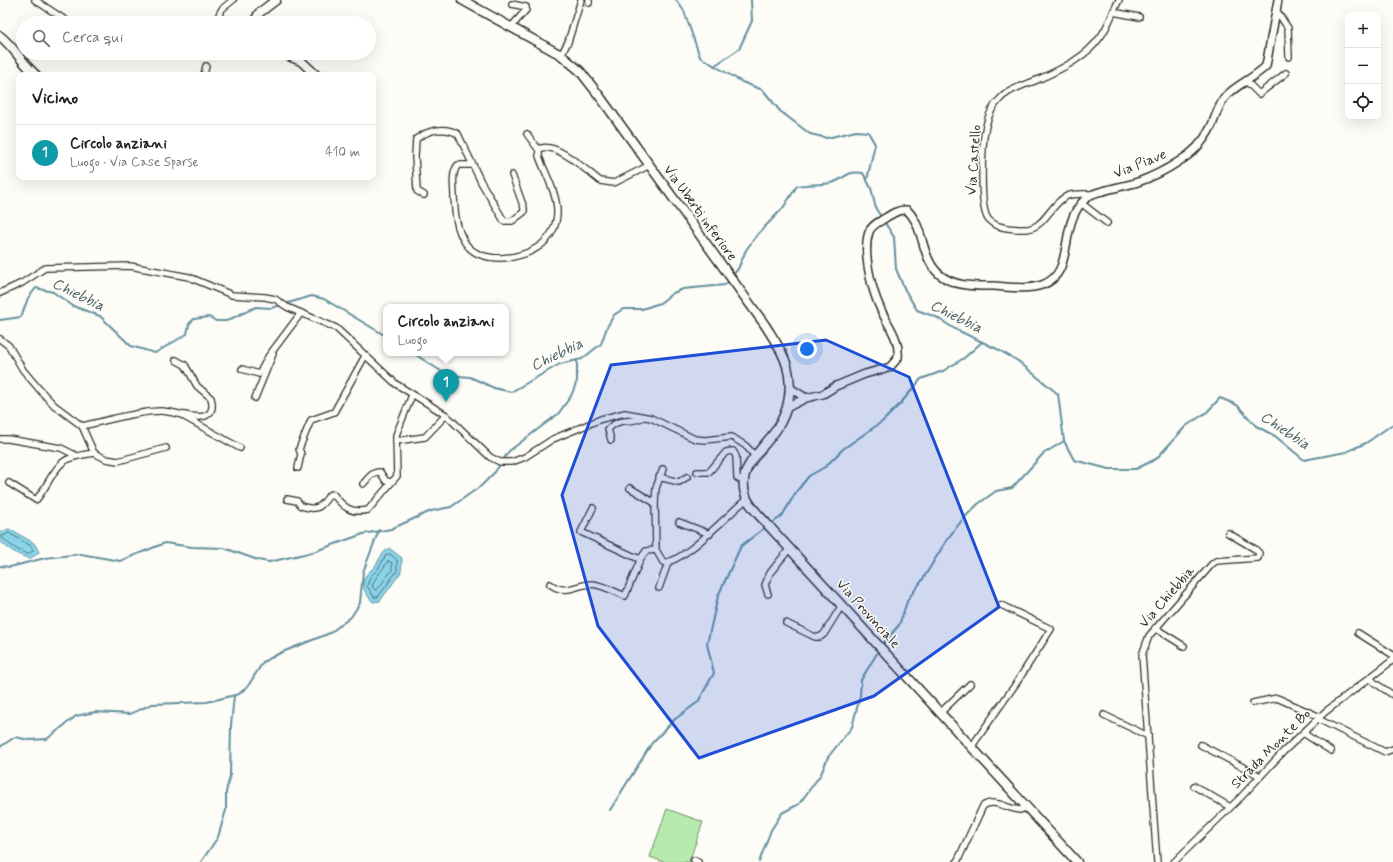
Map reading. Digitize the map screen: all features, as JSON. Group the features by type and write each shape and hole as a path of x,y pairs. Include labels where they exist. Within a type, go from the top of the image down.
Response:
{"main road":[{"path":"258,16 259,13 276,0"},
{"name":"Via Uberti inferiore","path":"465,1 561,55 589,82 766,325 782,352 787,365 790,388 788,407 776,431 747,467 743,480"},
{"path":"0,36 10,43 16,52"},
{"path":"21,60 32,72"},
{"path":"298,60 313,72"},
{"path":"743,480 747,499"},
{"name":"Via Provinciale","path":"747,499 768,525 1077,862"}],"street":[{"path":"35,0 59,16"},
{"path":"218,16 222,9 233,0"},
{"path":"561,55 568,42 580,0"},
{"name":"Via Castello","path":"1090,194 1076,194 1065,197 1035,227 1024,230 998,226 988,219 983,207 982,173 986,127 990,112 1000,98 1015,89 1058,71 1090,50 1102,35 1119,0"},
{"name":"Via Piave","path":"1090,194 1138,182 1180,161 1199,146 1206,137 1220,104 1227,95 1247,82 1266,66 1270,52 1278,0"},
{"path":"511,27 526,10 526,7 512,4"},
{"path":"1276,10 1288,28 1289,57"},
{"path":"1113,12 1139,17"},
{"path":"205,72 206,66"},
{"path":"1247,82 1259,94 1286,73"},
{"path":"424,195 417,191 415,156 416,139 422,135 443,130 452,131 458,134 480,182 504,221 512,221 524,212 524,208 512,175"},
{"path":"473,165 458,165 454,171 455,213 458,230 466,245 478,254 491,258 521,256 533,252 546,242 557,214 556,201 539,156 538,149 527,134"},
{"path":"538,149 545,146 556,149 600,181 609,183 650,165"},
{"path":"788,407 806,398 823,394 836,386 865,374 890,366 898,358 897,342 874,293 869,270 867,247 869,232 877,223 889,215 903,210 910,213 916,222 932,267 947,279 958,284 1030,287 1042,285 1057,275 1064,262 1070,224 1074,211 1090,194"},
{"path":"1081,203 1107,223"},
{"path":"0,293 22,283 45,268 130,266 189,277 232,295 265,297 280,302 287,307 336,328 396,384 446,415 490,457 497,461 507,463 525,457 554,439 601,419 625,413 644,417 695,438 706,440 732,437 746,446 755,456"},
{"path":"242,369 258,374 268,357 301,312"},
{"path":"0,339 8,346 23,370 39,389 69,417 82,426 94,453"},
{"path":"255,398 275,349"},
{"path":"298,468 300,454 299,449 311,420 334,412 365,356"},
{"path":"82,426 116,418 155,412 201,417 208,415 212,408 212,402 197,386 185,366 176,360"},
{"path":"790,388 806,398"},
{"path":"287,499 297,501 301,506 317,509 322,506 329,495 333,494 347,510 368,510 397,476 396,441 398,427 412,395"},
{"path":"177,414 240,448"},
{"path":"396,441 424,437 446,415"},
{"path":"611,440 608,429 615,422 622,420 637,420 644,417"},
{"path":"0,440 8,439 61,448 77,456"},
{"path":"9,483 36,500 44,491 61,463 77,456 94,453 106,459 118,461 166,448"},
{"path":"697,472 709,472 726,452 733,451 736,456 737,478 743,480"},
{"path":"663,469 656,488 655,503 656,550 662,562 668,562 710,534 747,499"},
{"path":"363,484 374,472 377,471 386,481 391,482"},
{"path":"659,477 679,482 688,477"},
{"path":"630,488 655,503"},
{"path":"593,508 581,532 616,550 637,558 641,558"},
{"path":"679,522 710,534"},
{"name":"Via Chiebbia","path":"1158,862 1142,656 1148,636 1212,564 1216,562 1258,558 1259,553 1255,549 1228,533"},
{"path":"768,594 765,585 770,573 790,548"},
{"path":"550,584 558,589 564,590 593,584 625,596 641,558 646,551 656,550"},
{"path":"659,588 668,562"},
{"path":"786,623 815,637 820,637 824,634 842,605"},
{"path":"972,746 1015,685 1051,629 1001,605"},
{"path":"1155,628 1184,646"},
{"path":"1358,633 1393,655"},
{"name":"Strada Monte Bo","path":"1174,862 1319,718 1393,660"},
{"path":"1370,678 1393,695"},
{"path":"940,712 970,684"},
{"path":"1253,703 1277,698 1385,752 1393,749"},
{"path":"1104,715 1148,736"},
{"path":"1303,733 1331,751"},
{"path":"1201,745 1260,776"},
{"path":"1194,786 1230,807"},
{"path":"957,862 983,806 987,803 995,803 1020,810 1028,807"}],"highlighted area":[{"path":"826,340 909,377 999,607 874,696 699,758 598,626 562,495 611,365"}],"green space":[{"path":"667,809 703,822 689,862 664,862 650,857"}],"water":[{"path":"9,529 34,543 39,552 30,559 7,547 0,541 0,532"},
{"path":"389,548 402,558 401,572 380,601 373,602 365,592 363,582 367,574"}],"waterway":[{"path":"676,0 684,11 700,57 742,82 763,90 780,111 810,134 827,138 856,131 868,132 875,144 867,180"},
{"path":"714,66 739,49 752,21 751,0"},
{"name":"Chiebbia","path":"732,276 738,269 746,250 757,235 783,208 797,186 831,183 836,182 852,173 863,173 871,188 876,209 894,237 896,269 905,290 917,310 936,317 955,329 1018,361 1058,394 1064,441 1074,460 1109,469 1136,469 1156,459 1186,426 1207,412 1220,398 1237,405 1256,426 1275,436 1304,460 1346,452 1366,443 1393,424"},
{"name":"Chiebbia","path":"418,356 447,375 470,377 494,388 511,392 560,364 582,359 601,344 607,327 614,315 623,309 642,309 660,303 673,293 683,289 725,285 729,280"},
{"name":"Chiebbia","path":"0,320 21,317 28,298 36,288 53,292 73,306 100,316 131,346 155,353 187,334 189,324 194,319 209,317 216,321 226,321 256,307 271,308 312,296 324,299 383,334"},
{"path":"771,524 782,516 796,492 809,476 825,467 843,449 883,421 900,404 921,379 943,371 964,358 982,342"},
{"path":"0,566 10,567 45,558 81,554 120,561 165,543 192,547 224,548 258,560 269,562 313,552 363,534 391,529 431,511 451,507 481,486 495,472 509,451 558,414 571,396 577,381 577,360"},
{"path":"881,646 899,625 908,599 921,582 948,538 963,519 978,504 996,491 1012,488 1043,454 1064,441"},
{"path":"610,810 652,743 675,719 698,702 714,673 707,644 718,596 741,546 767,526"},
{"path":"0,747 15,737 29,740 47,739 76,716 95,712 130,714 152,704 207,702 239,694 248,686 263,662 280,653 330,633 351,617 360,603 363,572 379,530"},
{"path":"759,862 771,830 782,813 799,804 821,774 828,757 852,727 860,696 861,680 879,650"},
{"path":"201,862 218,837 226,810 226,792 230,776 231,725 234,696"}],"place":[{"name":"Circolo anziani","path":"446,402"}]}
